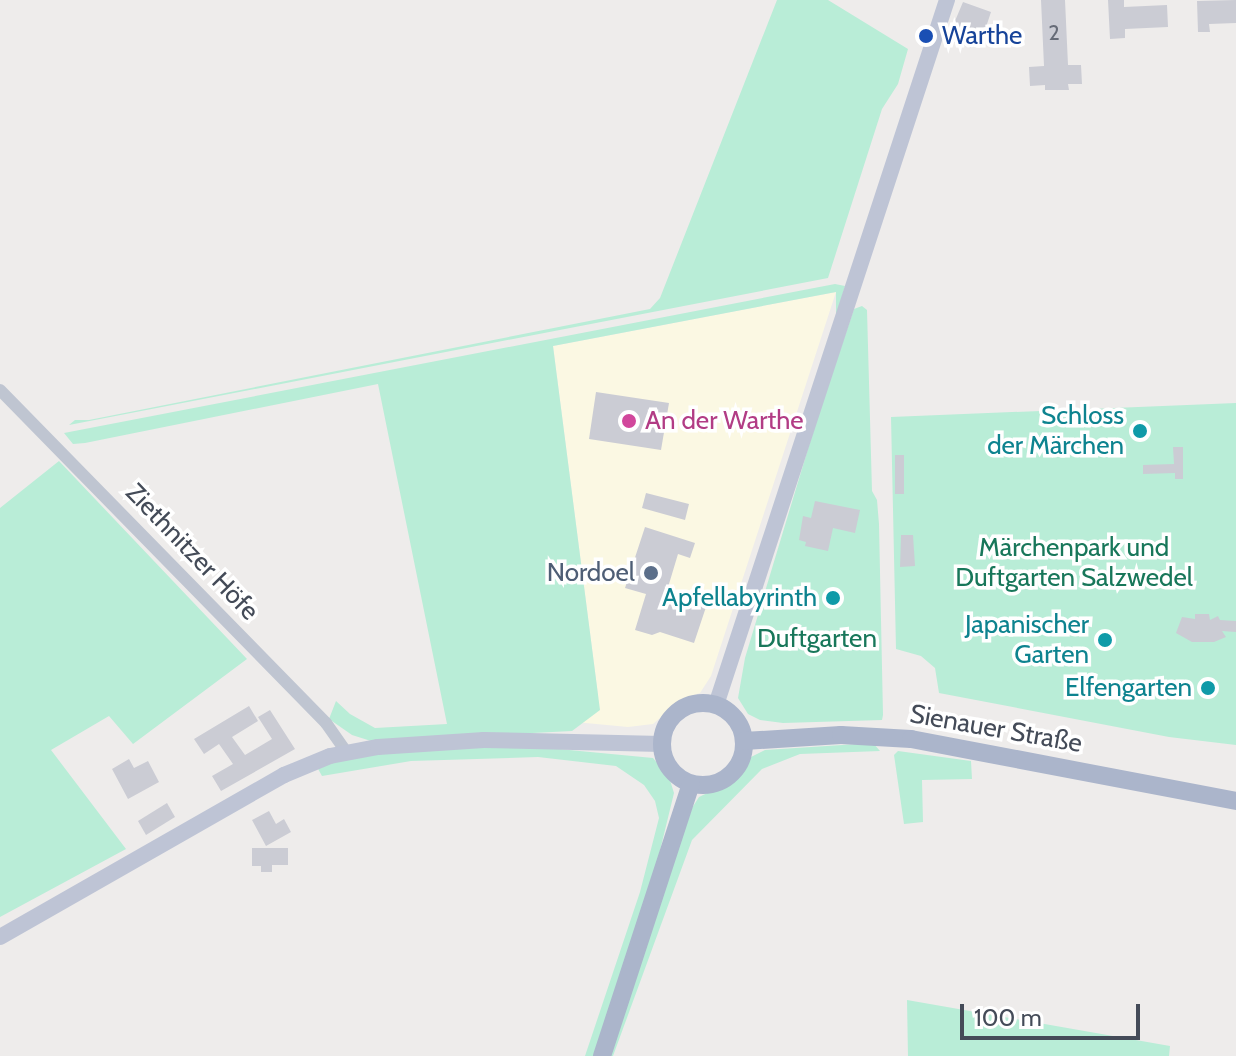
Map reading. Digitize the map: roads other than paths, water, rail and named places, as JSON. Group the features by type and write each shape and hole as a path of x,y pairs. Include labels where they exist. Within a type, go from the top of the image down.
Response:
{"main road":[{"path":"716,705 947,0"},
{"path":"703,703 716,705 735,718 744,741 740,763 724,780 702,786 691,784 670,769 662,744 669,720 679,711 703,703"},
{"name":"Sienauer Straße","path":"744,741 812,735 900,738 1236,801"},
{"path":"0,937 284,775 346,752 484,740 662,744"},
{"path":"602,1056 691,784"}],"street":[{"name":"Ziethnitzer Höfe","path":"0,390 324,721 339,737 346,752"}],"place":[{"name":"Warthe","path":"926,36"},
{"name":"An der Warthe","path":"629,421"},
{"name":"Schloss der Märchen","path":"1140,431"},
{"name":"Nordoel","path":"651,573"},
{"name":"Apfellabyrinth","path":"833,598"},
{"name":"Japanischer Garten","path":"1105,640"},
{"name":"Elfengarten","path":"1208,688"}],"park label":[{"name":"Märchenpark und Duftgarten Salzwedel","path":"1074,563"},
{"name":"Duftgarten","path":"817,639"}]}
